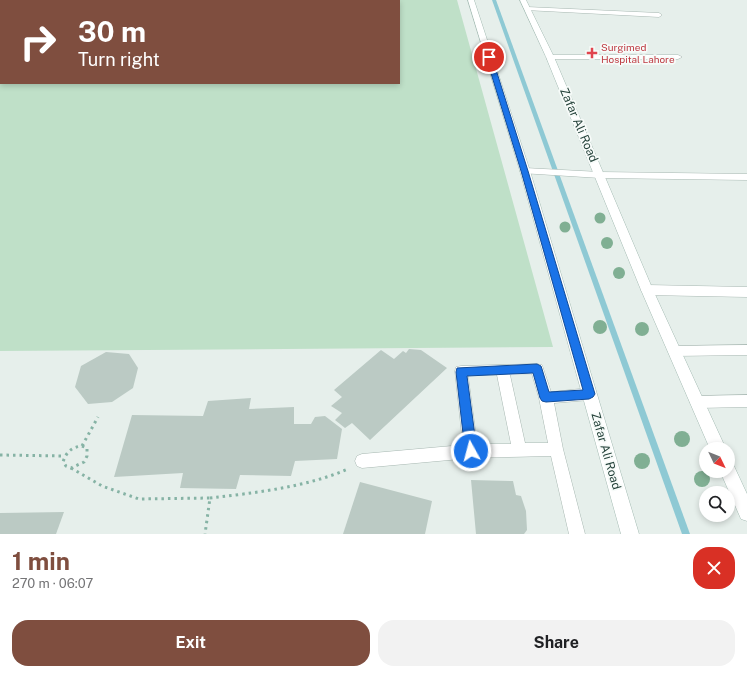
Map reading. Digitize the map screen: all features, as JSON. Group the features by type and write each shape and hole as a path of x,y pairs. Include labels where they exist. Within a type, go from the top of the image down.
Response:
{"street":[{"name":"Zafar Ali Road","path":"471,0 524,171 630,534"},
{"name":"Zafar Ali Road","path":"525,4 550,57 647,290 715,442"},
{"path":"524,171 600,175 747,177"},
{"path":"647,290 747,292"},
{"path":"731,478 747,513"}],"lane":[{"path":"525,4 659,16"},
{"path":"550,57 678,57"},
{"path":"674,351 747,350"},
{"path":"471,451 461,372 537,369 546,398 556,449 577,534"},
{"path":"503,371 519,450"},
{"path":"546,398 589,394"},
{"path":"697,402 747,401"},
{"path":"362,461 471,451 556,449"}],"path":[{"path":"82,446 98,417"},
{"path":"71,468 83,463 87,458 87,448 82,446 69,450 64,456 63,462 66,466 102,486 139,499 210,498 253,493 330,477 362,461"},
{"path":"0,455 64,456"},
{"path":"205,534 210,498"}],"green space":[{"path":"400,0 457,0 553,347 0,351 0,84 400,84"}],"building":[{"path":"409,349 421,350 447,368 370,440 352,423 345,428 335,420 342,413 331,406 342,397 334,390 381,350 394,359 403,351 406,353"},
{"path":"106,352 129,354 138,368 133,388 112,402 88,404 75,387 81,366"},
{"path":"251,398 249,409 294,407 294,424 311,424 315,417 325,416 342,429 337,459 295,461 291,476 240,475 236,489 180,488 183,473 114,477 132,415 203,416 208,401"},
{"path":"471,480 513,481 516,495 521,496 526,511 527,530 524,534 476,534"},
{"path":"360,482 432,501 425,534 343,534"},
{"path":"64,512 56,534 0,534 0,513"}],"waterway":[{"path":"494,0 686,534"}],"place":[{"name":"Surgimed Hospital Lahore","path":"592,53"}],"route":[{"path":"471,451 461,372 537,369 546,398 589,394 489,57"}]}
